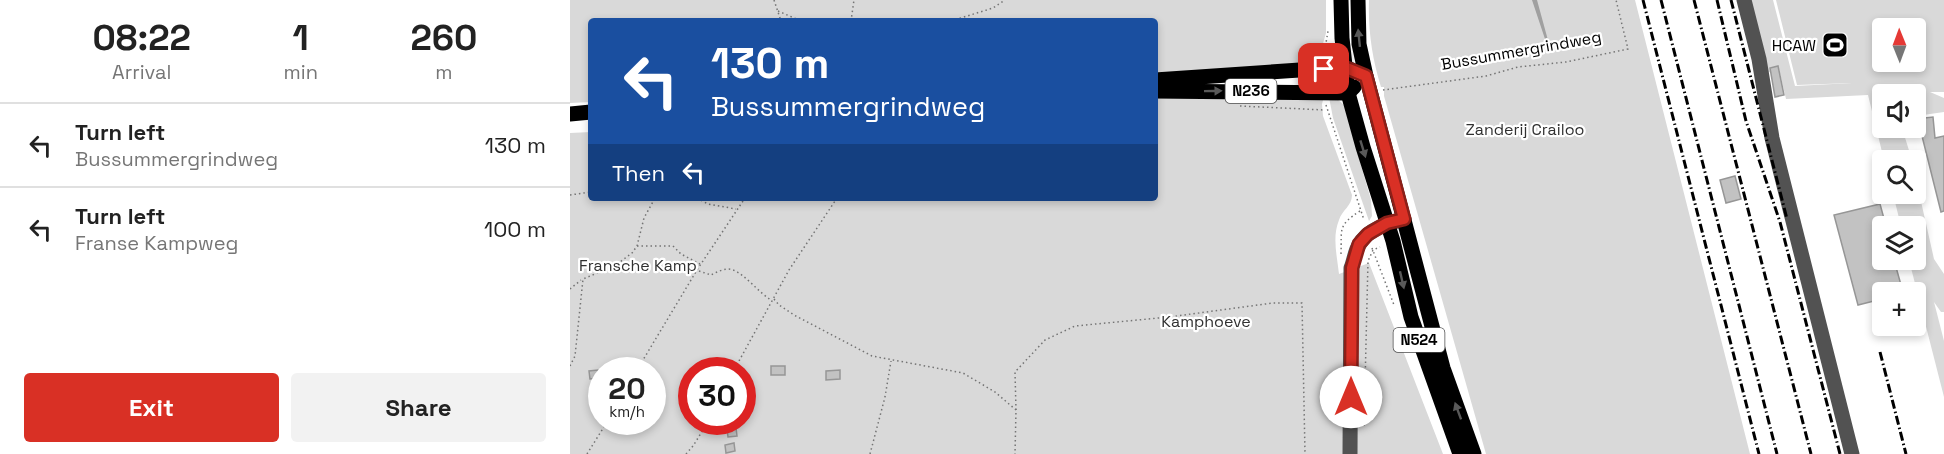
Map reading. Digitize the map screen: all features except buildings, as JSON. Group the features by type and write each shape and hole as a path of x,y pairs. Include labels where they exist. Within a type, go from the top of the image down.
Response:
{"main road":[{"path":"1341,0 1344,67 1348,93"},
{"path":"1348,93 1366,76 1358,36 1358,0"},
{"name":"N236","path":"1158,80 1344,67 1366,76"},
{"name":"N524","path":"1366,76 1443,368 1474,454"},
{"name":"N236","path":"1158,91 1348,93"},
{"name":"N524","path":"1348,93 1387,223 1411,317 1460,454"},
{"path":"570,114 588,112"}],"street":[{"path":"1744,0 1759,59 1772,138 1852,454"},
{"path":"1350,454 1352,268 1359,244 1368,234 1387,223 1404,219"}],"path":[{"path":"774,0 780,18"},
{"path":"851,18 854,0"},
{"path":"961,18 993,8 1005,0"},
{"name":"Bussummergrindweg","path":"1370,92 1486,76 1518,67 1566,62 1628,49 1616,0"},
{"path":"778,11 794,18"},
{"path":"1234,105 1326,110 1360,210 1344,221 1341,262"},
{"path":"570,195 588,192"},
{"path":"570,289 583,279 616,265 632,253 637,246 644,218 654,201"},
{"path":"702,201 737,209"},
{"path":"645,357 700,265 743,201"},
{"path":"741,357 789,270 835,201"},
{"path":"637,246 674,246 681,254 700,265"},
{"path":"1364,430 1368,261 1373,250"},
{"path":"697,270 711,275 725,269 733,270 761,294 872,356 963,373 995,392 1016,410"},
{"path":"570,366 575,356 583,279"},
{"path":"1015,454 1015,372 1045,340 1075,326 1273,303 1302,303 1305,454"},
{"path":"870,454 885,396 891,361"},
{"path":"587,454 598,435"},
{"path":"686,454 700,435"}],"green space":[{"path":"570,0 1326,0 1326,33 1321,60 1298,65 1158,73 1158,18 588,18 588,102 570,103"},
{"name":"Zanderij Crailoo","path":"1369,0 1635,0 1750,454 1486,454 1384,96 1384,87 1381,87 1378,76 1370,33"},
{"name":"HCAW","path":"1749,0 1773,0 1795,86 1852,83 1797,85 1776,0 1944,0 1944,92 1930,92 1944,98 1944,112 1926,115 1926,84 1872,84 1872,111 1868,95 1786,99 1779,69 1767,73"},
{"name":"Kamphoeve","path":"1158,93 1324,96 1323,116 1352,195 1337,226 1336,247 1339,274 1369,263 1443,454 570,454 570,133 588,132 588,201 1158,201"},
{"path":"1329,97 1336,98 1344,105 1371,200 1372,216 1369,221 1333,118"},
{"name":"HCAW","path":"1879,138 1905,138 1909,150 1882,150"},
{"path":"1896,204 1922,204 1924,216 1898,216"},
{"path":"1926,224 1934,259 1944,274 1944,312 1941,312 1934,302 1944,341 1944,397 1926,327 1926,282 1915,282 1912,270 1926,270"}],"shaded area":[{"path":"1532,0 1537,0 1549,44 1547,45"}],"railway":[{"path":"1643,0 1759,454"},
{"path":"1661,0 1777,454"},
{"path":"1694,0 1811,454"},
{"path":"1717,0 1746,121 1780,222 1840,454"},
{"path":"1731,0 1787,219"},
{"path":"1880,352 1906,454"}],"place":[{"name":"HCAW","path":"1835,45"}],"route":[{"path":"1324,69 1344,67 1366,76 1404,219 1387,223 1368,234 1359,244 1352,268 1351,397"}],"park label":[{"name":"Fransche Kamp","path":"638,265"}]}
